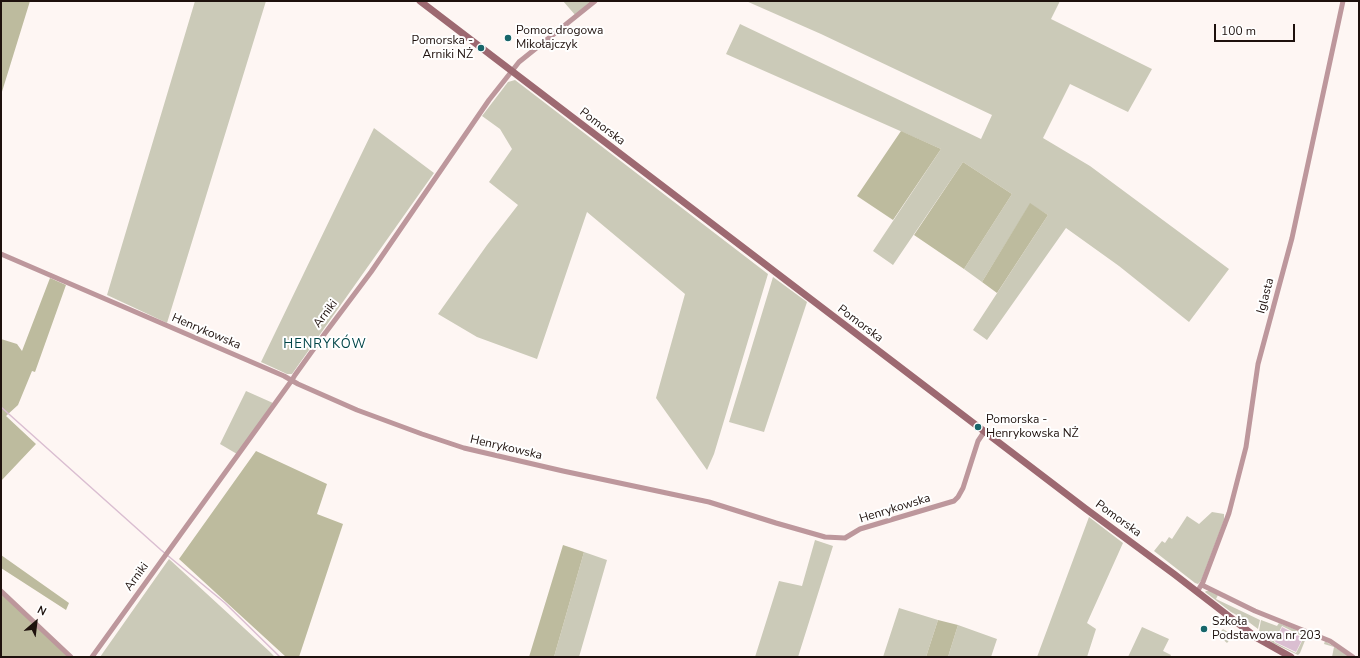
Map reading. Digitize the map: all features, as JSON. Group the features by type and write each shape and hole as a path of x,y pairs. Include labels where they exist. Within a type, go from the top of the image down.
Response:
{"street":[{"name":"Pomorska","path":"420,1 1068,496 1257,638 1291,657"},
{"name":"Arniki","path":"92,657 323,336 371,272 489,100 519,62 542,42 595,1"},
{"name":"Iglasta","path":"1197,592 1202,585 1229,513 1246,447 1258,364 1292,238 1343,1"},
{"name":"Henrykowska","path":"1,254 292,380 357,410 422,434 464,448 709,502 825,537 849,537 860,528 954,501 963,488 978,441 984,432"},
{"path":"1202,585 1255,611 1330,641 1354,657"},
{"path":"1,591 71,657"}],"green space":[{"path":"195,1 266,1 167,323 107,295"},
{"path":"563,1 595,1 576,16"},
{"path":"746,1 1060,1 1051,19 1152,69 1128,112 1070,84 1043,138 1090,166 1229,269 1189,322 1119,266 1066,228 987,340 973,330 1048,215 1030,204 982,282 964,269 1012,194 963,162 893,265 873,251 941,149 726,54 740,24 981,139 992,115 821,34"},
{"path":"515,80 768,274 714,454 707,470 656,398 685,294 587,212 537,359 477,337 438,314 487,245 518,205 489,182 512,149 500,129 482,116 508,82"},
{"path":"374,128 434,173 292,374 287,374 261,362"},
{"path":"773,277 807,302 764,432 729,422"},
{"path":"246,391 273,403 237,454 220,444"},
{"path":"1212,512 1224,514 1224,520 1201,581 1198,584 1154,551 1162,541 1165,543 1169,537 1172,539 1187,516 1199,524"},
{"path":"1089,517 1123,543 1087,623 1096,629 1087,657 1037,657"},
{"path":"815,540 833,546 798,657 755,657 779,581 802,586"},
{"path":"584,552 607,560 579,657 554,657"},
{"path":"169,559 269,651 275,657 100,657"},
{"path":"1210,591 1218,595 1216,599 1260,620 1258,629 1246,620 1231,612 1205,592"},
{"path":"899,608 938,620 926,657 883,657"},
{"path":"1261,620 1277,626 1279,623 1302,632 1306,638 1298,655 1273,643 1259,631","holes":["1282,626 1304,637 1296,653 1274,642"]},
{"path":"958,625 997,639 991,657 948,657"},
{"path":"1142,627 1169,639 1163,651 1171,655 1170,657 1128,657"},
{"path":"1223,629 1232,637 1227,643 1218,635"},
{"path":"1325,641 1347,655 1347,657 1332,657 1334,647 1324,644"}],"shaded area":[{"path":"1,1 30,1 1,95"},
{"path":"901,131 941,149 893,220 857,196"},
{"path":"963,162 1012,194 964,269 914,235"},
{"path":"1030,203 1048,215 997,293 982,282"},
{"path":"50,278 66,285 35,372 32,371 18,405 6,416 36,444 1,481 1,339 17,344 22,351"},
{"path":"256,451 327,484 317,514 343,524 299,657 286,657 179,559"},
{"path":"563,545 584,552 554,657 529,657"},
{"path":"1,555 69,603 66,610 1,568"},
{"path":"1,591 71,657 1,657"},
{"path":"938,620 958,625 948,657 926,657"},
{"path":"1282,627 1303,638 1296,652 1275,642"}],"waterway":[{"path":"1,407 161,550 225,603 280,657"}],"place":[{"name":"Pomoc drogowa Mikołajczyk","path":"508,38"},
{"name":"Pomorska - Arniki NŻ","path":"481,48"},
{"name":"Pomorska - Henrykowska NŻ","path":"978,427"},
{"name":"Szkoła Podstawowa nr 203","path":"1204,629"}],"district":[{"name":"HENRYKÓW","path":"325,345"}]}
